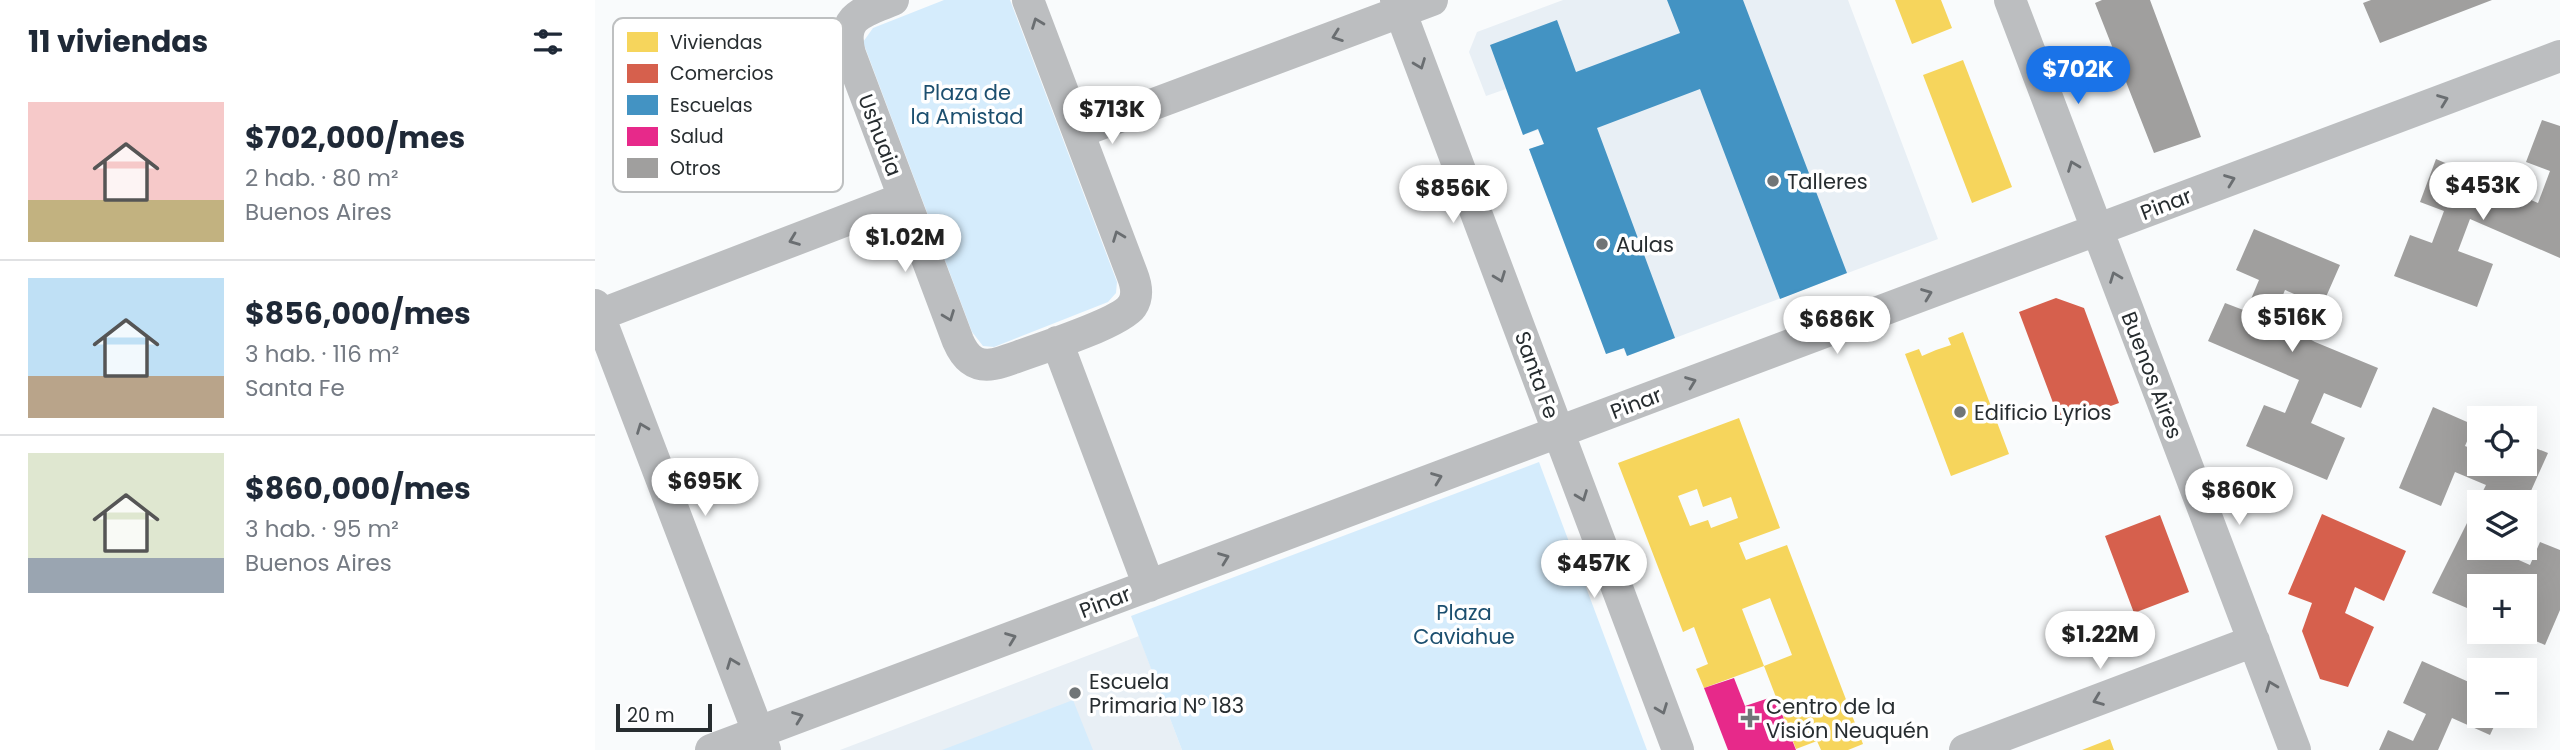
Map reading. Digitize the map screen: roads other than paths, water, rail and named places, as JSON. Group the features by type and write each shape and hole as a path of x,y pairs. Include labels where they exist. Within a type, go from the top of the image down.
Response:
{"street":[{"name":"Ushuaia","path":"893,0 860,14 847,27 849,54 967,357 975,363 993,365 1122,316 1131,309 1136,292 1028,0"},
{"path":"1079,132 1398,6 1433,0"},
{"name":"Buenos Aires","path":"2010,0 2295,750"},
{"name":"Santa Fe","path":"1398,6 1678,750"},
{"name":"Pinar","path":"711,750 762,741 1149,586 2560,56"},
{"path":"762,741 597,310 904,198"},
{"path":"1057,342 1149,586"},
{"path":"1965,750 2254,641"}],"place":[{"name":"Talleres","path":"1773,181"},
{"name":"Aulas","path":"1602,244"},
{"name":"Edificio Lyrios","path":"1960,412"},
{"name":"Escuela Primaria N° 183","path":"1075,693"},
{"name":"Centro de la Visión Neuquén","path":"1750,718"}],"park label":[{"name":"Plaza de la Amistad","path":"967,104"},
{"name":"Plaza Caviahue","path":"1464,624"}]}
